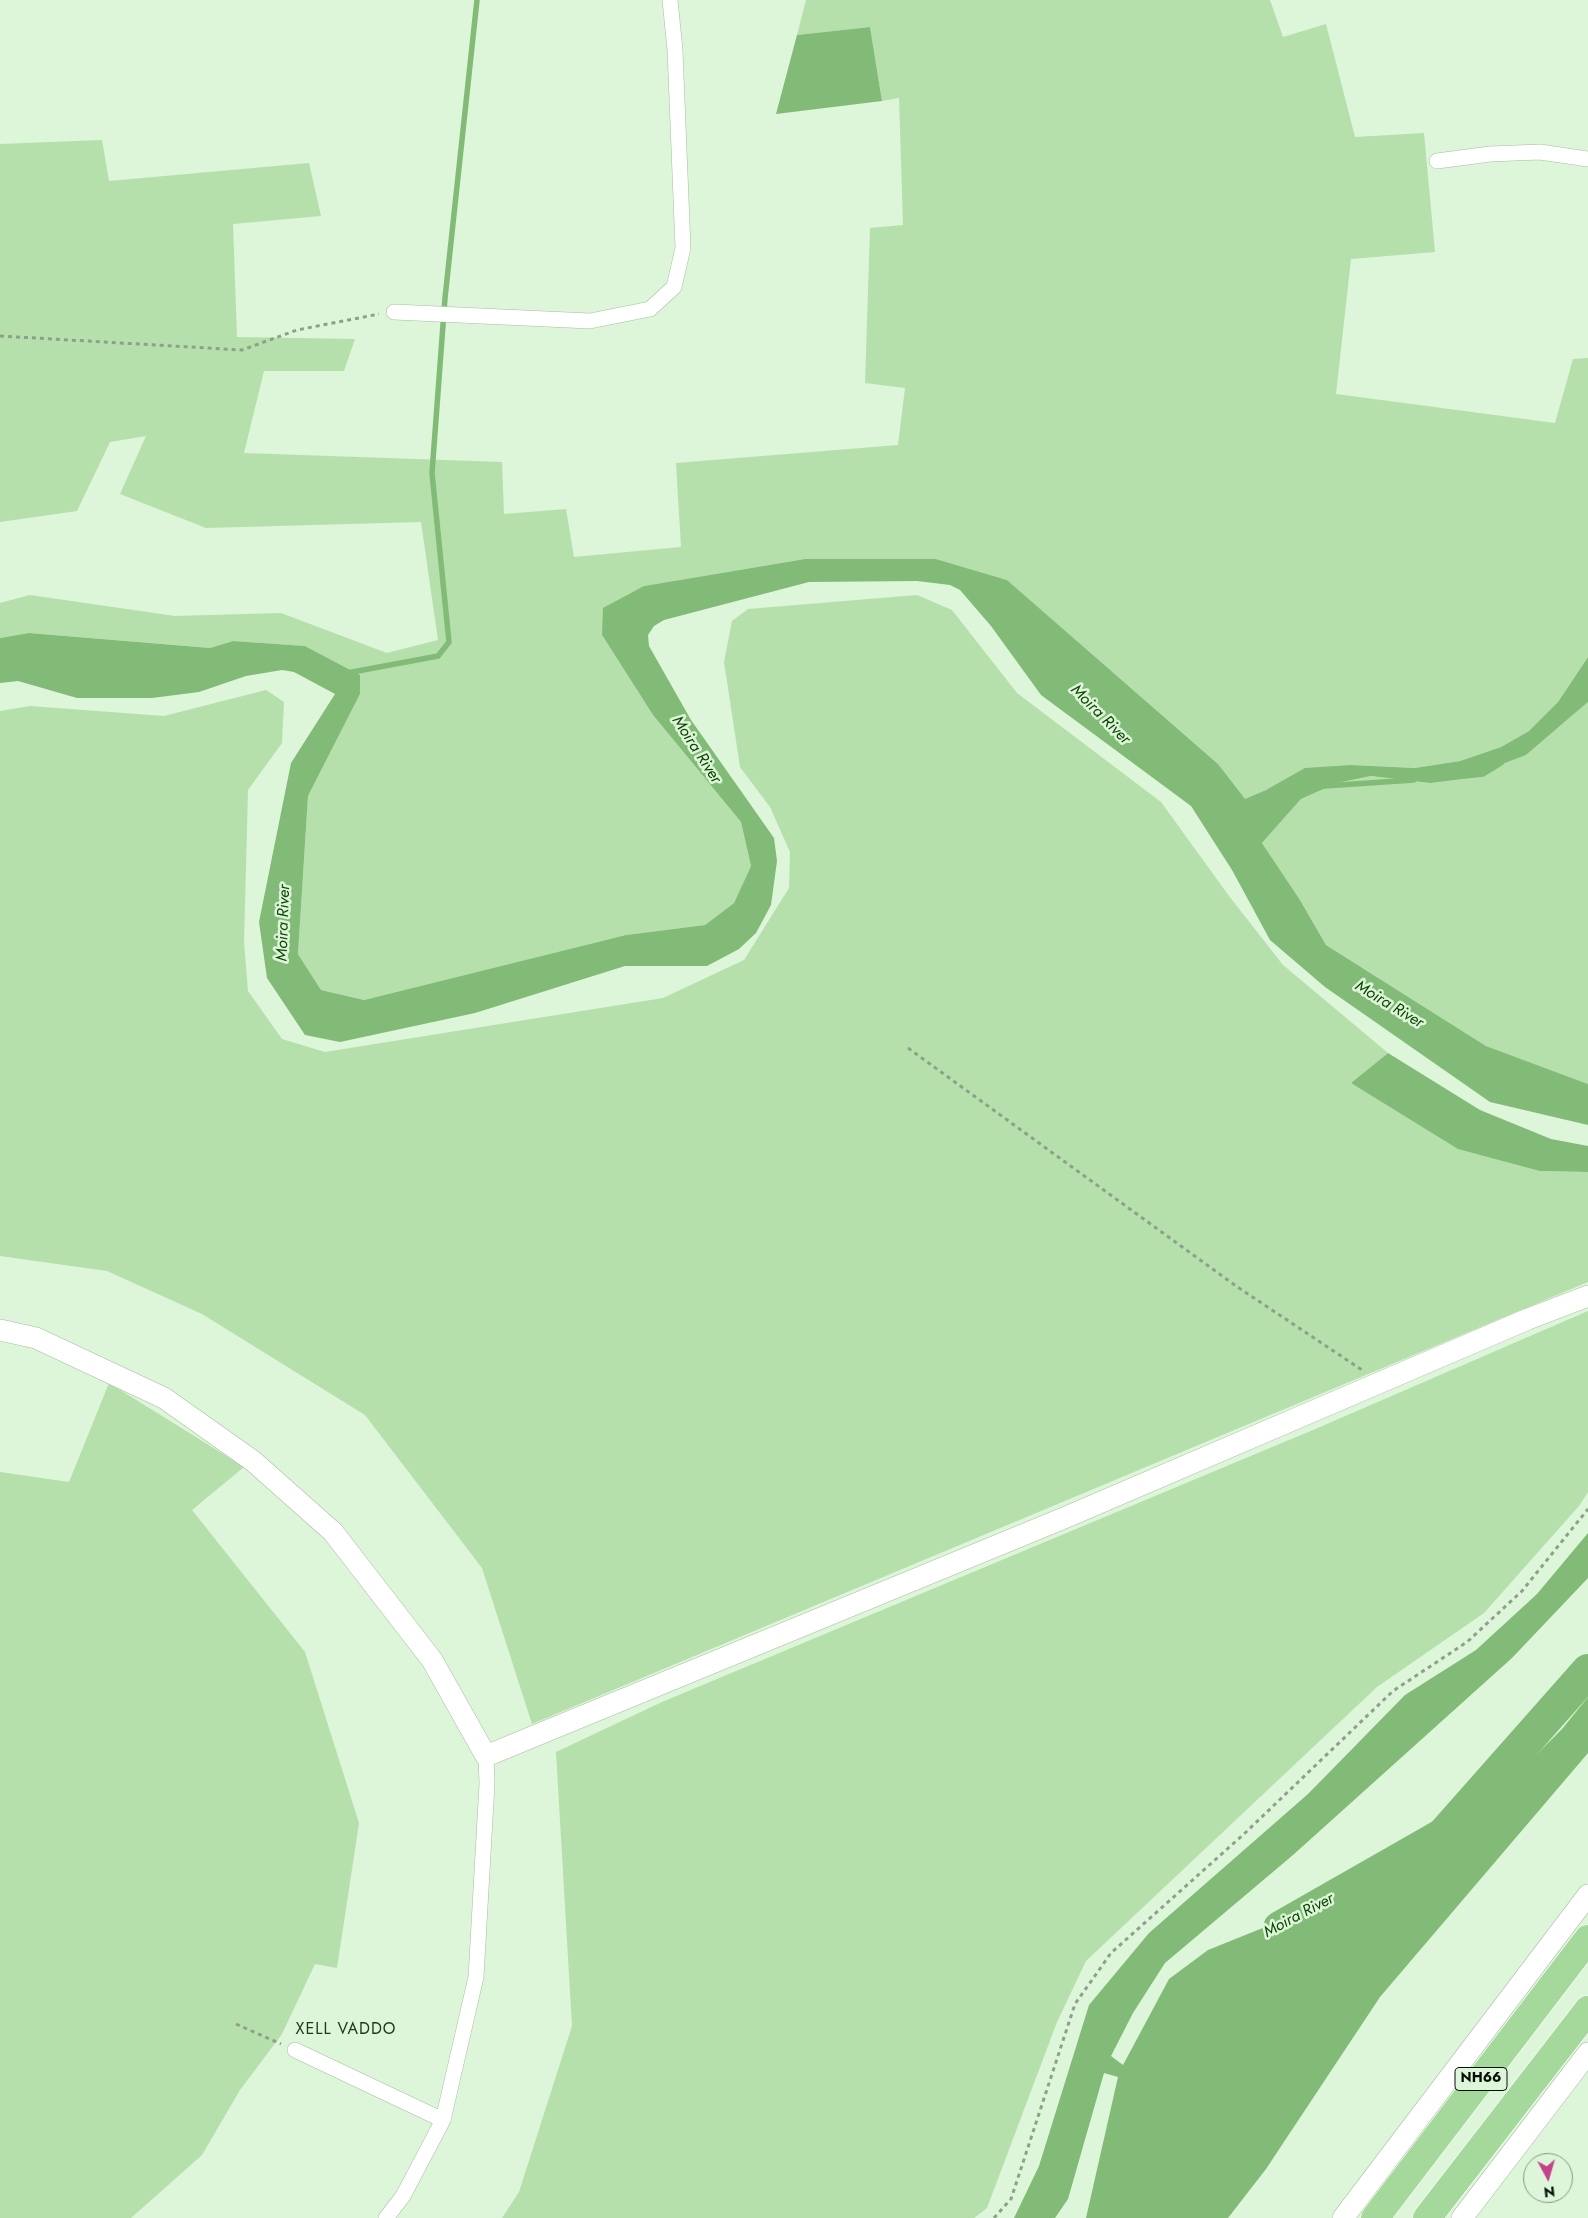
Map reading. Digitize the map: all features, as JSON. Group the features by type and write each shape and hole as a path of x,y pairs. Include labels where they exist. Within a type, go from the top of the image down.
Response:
{"highway":[{"name":"NH66","path":"1375,2218 1588,1939"},
{"name":"NH66","path":"1427,2218 1588,2010"}],"street":[{"path":"394,312 590,320 650,309 674,287 683,248 675,50 670,0"},
{"path":"1437,161 1490,154 1540,152 1588,159"},
{"path":"486,1756 1055,1522 1528,1319 1588,1296"},
{"path":"0,1330 36,1338 164,1398 253,1461 333,1532 432,1660 486,1756 487,1784 476,1977 443,2120 403,2196 386,2218"},
{"path":"1343,2218 1588,1895"},
{"path":"296,2050 443,2120"},
{"path":"1462,2218 1588,2053"}],"path":[{"path":"0,336 242,350 296,330 394,312"},
{"path":"908,1048 1236,1286 1381,1382"},
{"path":"994,2218 1011,2199 1075,2004 1110,1953 1244,1834 1393,1691 1468,1642 1522,1591 1588,1509"},
{"path":"236,2024 296,2050"}],"shaded area":[{"path":"806,0 1270,0 1283,37 1326,24 1355,137 1424,133 1435,252 1351,259 1336,394 1555,423 1573,359 1588,358 1588,657 1558,702 1529,731 1501,747 1460,761 1415,768 1351,765 1266,790 1244,800 1218,764 1007,580 936,559 805,559 644,586 602,635 653,715 741,822 751,866 734,903 705,925 626,935 364,1000 321,990 298,954 308,796 360,694 360,675 305,646 233,641 210,648 29,633 0,638 0,603 30,595 175,616 281,613 387,653 438,640 421,522 206,528 120,494 146,436 110,442 77,511 0,522 0,144 102,140 109,181 309,163 321,216 233,224 237,337 355,339 344,371 264,371 244,453 502,462 504,514 566,509 574,557 681,547 676,463 898,445 905,388 865,383 870,228 903,225 899,98 882,101 870,27 797,35"},
{"path":"917,595 952,610 1017,693 1161,802 1229,896 1283,965 1388,1053 1351,1083 1540,1171 1588,1172 1588,1282 532,1724 482,1568 365,1415 202,1314 107,1271 0,1256 0,711 30,706 164,716 266,690 284,702 282,743 248,790 244,942 248,991 282,1039 325,1052 663,998 744,960 789,888 790,852 770,807 740,767 724,662 732,621 748,609"},
{"path":"1588,702 1588,1084 1486,1046 1326,945 1300,900 1262,843 1301,799 1337,783 1371,776 1430,783 1526,755"},
{"path":"1588,1311 1588,1492 1579,1506 1484,1613 1377,1687 1086,1961 1057,2022 987,2208 974,2218 502,2218 519,2192 572,2026 556,1752 662,1702 1313,1430"},
{"path":"109,1383 244,1467 192,1510 305,1652 359,1823 337,1968 315,1964 282,2034 240,2090 202,2155 131,2218 0,2218 0,1472 69,1482"}],"water":[{"path":"870,27 882,101 776,114 797,35"},
{"path":"805,559 936,559 1007,580 1218,764 1245,799 1266,790 1305,768 1351,765 1415,768 1460,761 1501,747 1529,731 1558,702 1588,657 1588,702 1526,755 1462,779 1430,783 1371,776 1337,783 1301,799 1262,843 1300,900 1326,945 1486,1046 1588,1084 1588,1125 1490,1102 1325,987 1270,940 1232,870 1191,806 1041,695 991,626 960,590 950,585 917,581 809,582 664,620 654,626 648,635 649,646 691,720 774,838 777,861 771,905 756,933 739,949 707,966 625,966 475,1013 340,1042 305,1035 267,978 259,922 291,763 335,694 294,672 282,670 246,676 199,692 152,698 77,698 18,681 0,683 0,638 29,633 210,648 233,641 305,646 360,675 360,694 308,796 298,954 321,990 364,1000 626,935 705,925 734,903 751,866 741,822 653,715 602,635 603,608 644,586"},
{"path":"1388,1053 1480,1110 1551,1139 1588,1146 1588,1172 1540,1171 1458,1149 1351,1083"},
{"path":"1588,1533 1588,1578 1512,1658 1293,1855 1165,1963 1133,2013 1111,2056 1123,2065 1169,1979 1208,1950 1367,1886 1456,1835 1562,1729 1588,1697 1588,1753 1380,1997 1266,2169 1228,2218 1086,2218 1118,2077 1104,2073 1068,2199 1055,2218 1014,2218 1039,2166 1089,2005 1149,1933 1308,1794 1405,1695 1476,1650 1537,1594"}],"waterway":[{"path":"347,673 438,656 449,642 432,473 445,298 477,0"},
{"path":"1464,776 1483,774 1501,763"},
{"path":"1324,786 1414,780"},
{"name":"Moira River","path":"1280,1928 1443,1835 1588,1671"}],"district":[{"name":"XELL VADDO","path":"346,2030"}]}
